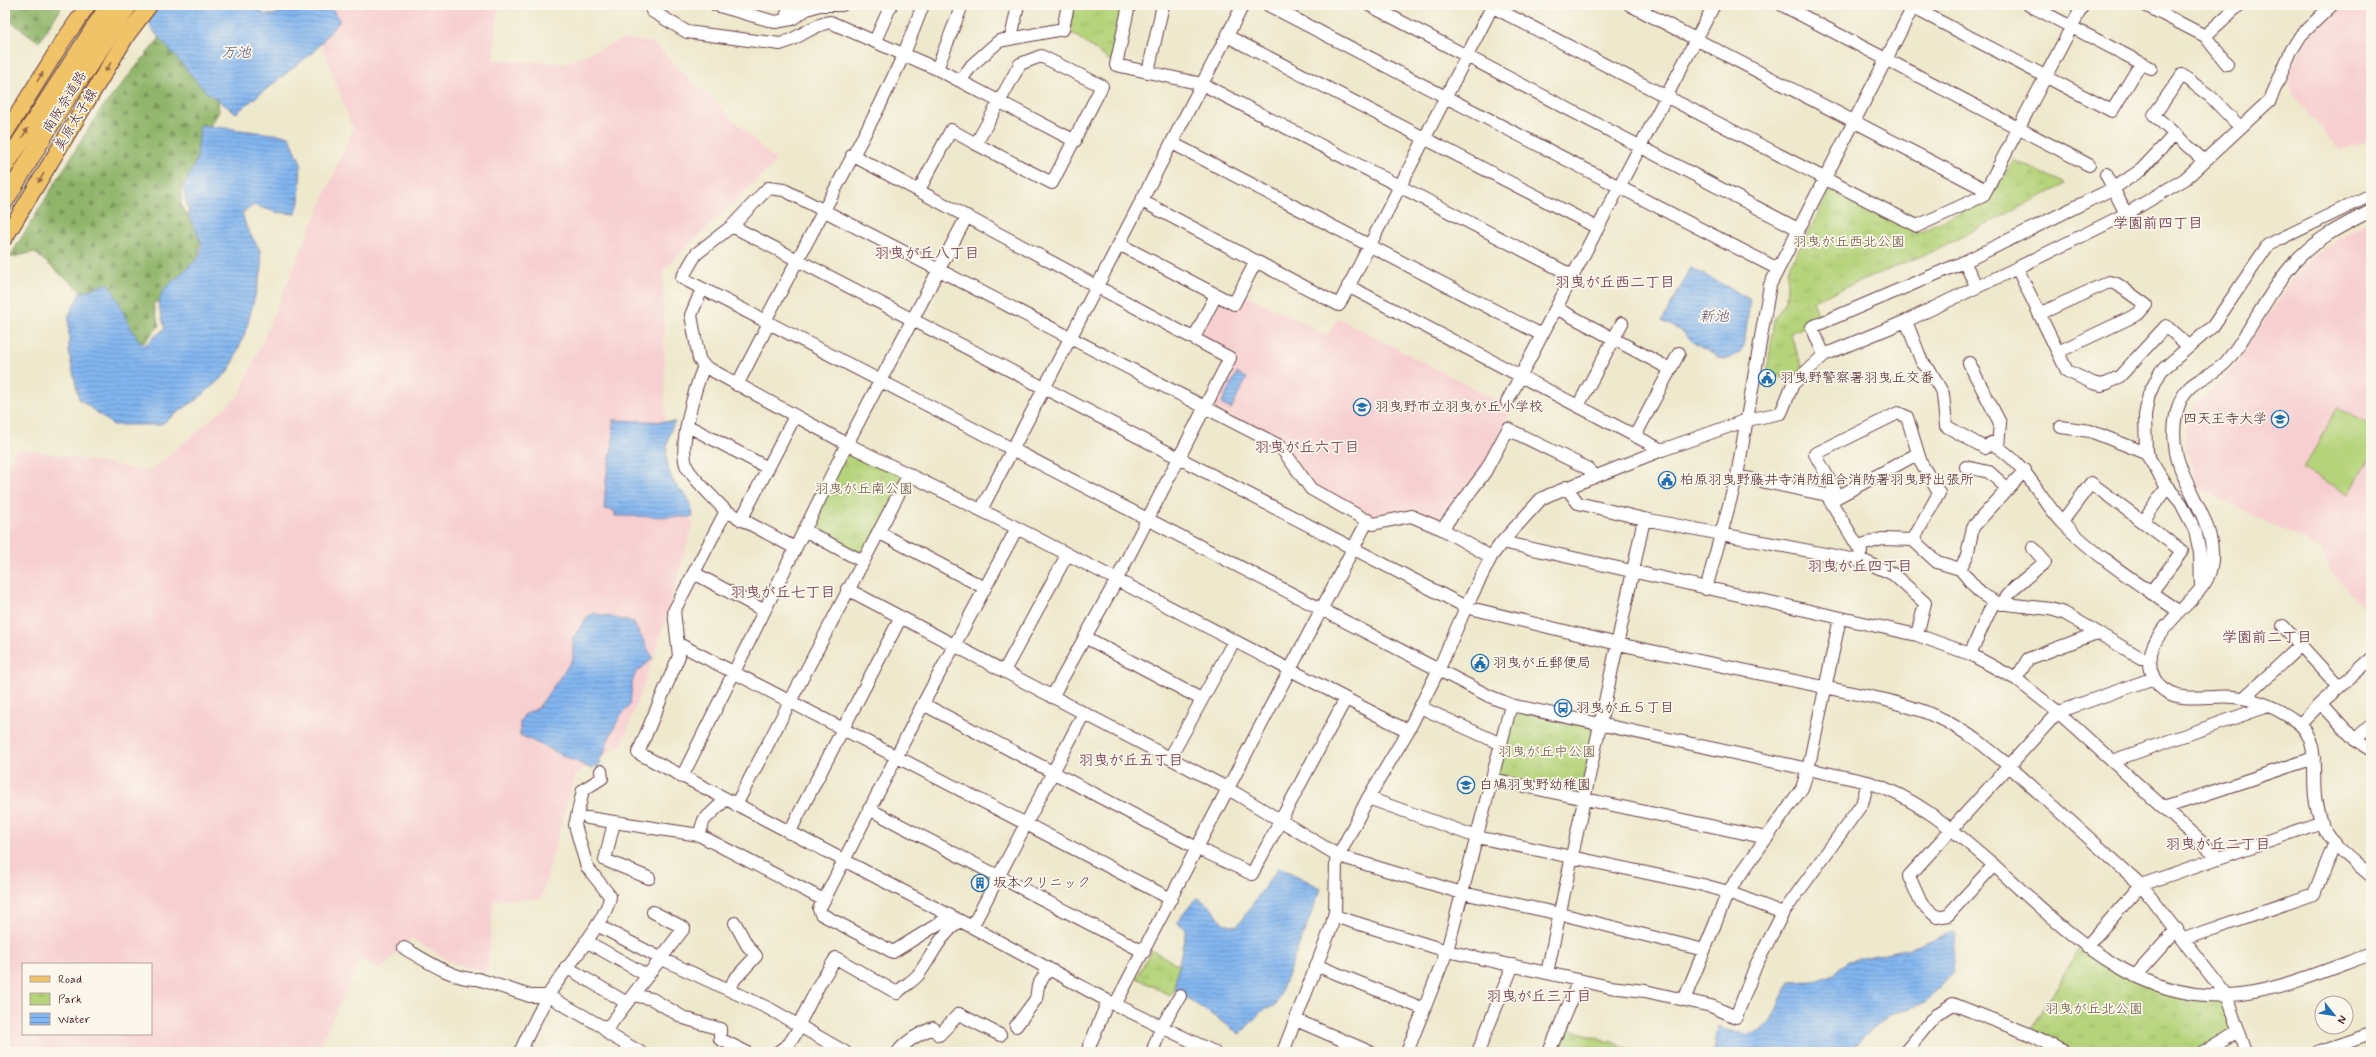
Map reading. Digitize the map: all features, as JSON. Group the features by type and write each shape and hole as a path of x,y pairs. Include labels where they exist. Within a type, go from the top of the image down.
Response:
{"highway":[{"name":"南阪奈道路","path":"5,166 110,13 129,5"},
{"name":"南阪奈道路","path":"5,201 60,109 110,13"}],"main road":[{"path":"5,134 63,41 88,5"},
{"name":"美原太子線","path":"5,238 128,34 150,5"}],"street":[{"path":"716,5 739,8 775,22 785,20 819,6 842,5"},
{"path":"785,20 790,5"},
{"path":"875,41 891,5"},
{"path":"737,385 797,261 904,54 923,5"},
{"path":"937,69 962,5"},
{"path":"1011,38 1018,5"},
{"path":"960,81 972,65 999,41 1063,29 1068,5"},
{"path":"1129,5 1116,65 1202,84 1400,188 1573,276"},
{"path":"1148,72 1163,5"},
{"path":"981,510 1011,449 1142,201 1243,5"},
{"path":"1268,5 1445,98 1778,269"},
{"path":"1369,5 1798,228"},
{"path":"1630,5 1986,190"},
{"path":"1507,402 1714,5"},
{"path":"1782,5 1886,58 2089,166"},
{"path":"1706,589 1737,476 1770,285 1912,6 2112,112 2146,65 2029,5"},
{"path":"1142,201 1339,305 1492,6 1666,98 1917,226 1983,196 2083,5"},
{"path":"2145,5 2205,36 2227,64"},
{"path":"2205,36 2239,5"},
{"path":"1283,1052 1318,966 1334,916 1335,876 1339,856 1368,798 1408,731 1438,671 1466,607 1491,557 1502,542 1541,499 1566,487 1662,450 1747,420 1781,413 1793,384 1824,355 1906,321 2017,268 2126,214 2185,179 2270,100 2291,52 2301,35 2332,5"},
{"path":"652,11 687,32 780,44 792,41 816,24 830,22 937,69 1075,141"},
{"path":"1227,36 1598,228"},
{"path":"919,190 951,130 976,144 1052,183 1075,141 1102,86 1041,56 1020,64 998,101 976,144"},
{"path":"2204,161 2154,115 2182,75 2211,97 2240,127"},
{"path":"1824,355 1812,327 1964,262 2114,188 2141,170 2174,134"},
{"path":"1172,143 1542,335"},
{"path":"852,155 1230,358 1116,581 1052,696"},
{"path":"2106,174 2126,214"},
{"path":"1491,557 1442,529 1411,516 1373,524 1311,489 1280,446 784,190 768,188 732,226 696,254 682,278 1148,519 1321,611 1489,696 1511,705 1868,782 1892,789 1952,829 2086,947 2135,976 2180,990 2226,995 2270,988 2371,954"},
{"path":"2201,587 2200,553 2195,530 2181,503 2167,487 2146,453 2145,415 2149,394 2161,371 2212,326 2268,245 2371,195"},
{"path":"2371,211 2332,231 2307,250 2292,265 2226,363 2189,388 2179,402 2175,429 2176,453 2185,478 2201,510 2211,552 2209,576 2201,587 2178,611 2157,639 2150,658 2154,678 2162,689 2170,695 2185,698 2244,698 2268,706 2300,724 2311,743 2314,758 2314,794 2324,828 2335,842 2371,876"},
{"path":"682,777 732,672 847,444 967,216"},
{"path":"732,226 1043,389 1466,607 1618,644 1826,687 1923,711 1946,721 1977,740 2008,765 2141,885 2226,995 2246,1052"},
{"path":"1119,244 1234,304 1256,261"},
{"path":"1964,262 1977,287"},
{"path":"2017,268 2068,371 2101,385 2120,376 2166,326 2188,346"},
{"path":"2039,314 2109,282 2118,284 2146,305 2138,314 2058,352"},
{"path":"1348,286 1521,375 1662,450"},
{"path":"702,289 691,315 699,359 704,366 847,444 1017,528 1345,700 1408,731"},
{"path":"1194,338 1216,295"},
{"path":"1556,308 1670,369"},
{"path":"1906,321 1922,362 1931,372 1943,394 1946,426 1985,448 1991,443 1998,447 2025,470 2062,522 2087,546 2178,611"},
{"path":"1578,406 1622,323"},
{"path":"1635,436 1679,353"},
{"path":"1969,363 2000,423 1998,447"},
{"path":"704,366 694,390 684,449 686,466 726,511 795,548"},
{"path":"1866,562 1834,499 1815,454 1898,413 1907,418 1918,454 1940,493 1913,540"},
{"path":"741,520 795,416"},
{"path":"688,426 768,468"},
{"path":"2061,427 2090,431 2146,453"},
{"path":"1442,529 1485,472 1508,429 1589,469 1594,476"},
{"path":"1834,499 1918,454"},
{"path":"1966,467 1989,472 2008,489"},
{"path":"1960,569 1967,556 1973,527 2025,470"},
{"path":"699,835 704,820 730,803 789,702 847,589 909,474"},
{"path":"1737,476 1827,495 1834,499"},
{"path":"2062,522 2091,483 2182,551 2151,593"},
{"path":"1566,487 1578,503 1644,519 1866,562 1893,574 1925,602 1917,635"},
{"path":"2142,521 2167,487"},
{"path":"726,511 674,611 679,644 679,656 638,753 730,803 972,927 1112,1003 1161,1028 1214,1052"},
{"path":"1548,973 1561,914 1570,858 1618,644 1644,519"},
{"path":"1087,1052 1112,1003 1144,952 1227,788 1291,671 1368,520"},
{"path":"955,919 893,952 821,914 819,910 923,704 1017,528"},
{"path":"804,530 862,561"},
{"path":"878,532 985,588"},
{"path":"1858,546 1882,539 1913,540 1937,562 1960,569 1980,593 1998,602 2050,609 2064,613 2141,658 2150,658"},
{"path":"1502,542 1706,589 1917,635 1970,654 2016,679 2058,712 2219,858"},
{"path":"1970,654 1998,602 2045,562 2033,548"},
{"path":"1004,671 1067,555"},
{"path":"694,573 764,610"},
{"path":"847,589 1227,788 1281,819 1339,856 1462,893 1561,914 1704,950"},
{"path":"789,833 900,617"},
{"path":"1684,1000 1728,892 1802,788 1808,770 1840,618"},
{"path":"2283,626 2339,687"},
{"path":"2016,679 2028,659 2097,633"},
{"path":"1085,637 1201,699"},
{"path":"1170,758 1234,641"},
{"path":"679,644 1171,899"},
{"path":"2244,698 2301,646"},
{"path":"2300,724 2321,703 2371,659"},
{"path":"1994,865 1948,915 1938,917 1921,903 1909,876 2008,765 2058,712 2154,678"},
{"path":"923,704 1197,848 1252,874 1345,700"},
{"path":"2321,703 2354,740 2371,750"},
{"path":"1406,1052 1447,951 1511,705"},
{"path":"2112,761 2268,706"},
{"path":"1420,707 1501,744"},
{"path":"972,927 1084,713"},
{"path":"2354,740 2371,725"},
{"path":"2164,808 2314,758"},
{"path":"520,1052 548,996 566,967 597,925 610,901 610,896 587,867 575,825 583,790 602,778 601,771"},
{"path":"1492,779 1766,838"},
{"path":"1334,916 1447,951 1610,987 1645,991 1711,1006 1736,1017 1756,965 1783,913 1862,804 1868,782"},
{"path":"1368,798 1477,837 1728,892 1783,913"},
{"path":"869,809 1144,952"},
{"path":"588,818 699,835 824,900"},
{"path":"614,822 605,860 649,878"},
{"path":"2086,947 2141,885 2322,822"},
{"path":"2135,976 2180,934 2314,894 2335,842"},
{"path":"603,1027 610,1025 662,959 684,928 653,912"},
{"path":"778,1052 789,1044 820,983 836,958 897,993 903,985 917,976 955,919"},
{"path":"730,990 734,980 756,956 747,945 735,923"},
{"path":"597,925 662,959 730,990 845,1052"},
{"path":"586,941 648,976"},
{"path":"404,948 431,964 470,980 478,979 530,996 548,996 603,1027 610,1035 640,1052"},
{"path":"1478,1052 1513,965"},
{"path":"1318,966 1424,1009"},
{"path":"566,967 630,999 652,999 684,1018 720,1029 720,1039 746,1052"},
{"path":"1016,1026 1036,999 1038,986 1048,969"},
{"path":"1549,1052 1579,980"},
{"path":"1152,1052 1161,1028 1180,996"},
{"path":"1904,1052 1936,1015 1953,1004 2029,1034 2064,1052"},
{"path":"898,1052 900,1048 933,1028 939,1034 959,1014 1000,1036"},
{"path":"1296,1020 1370,1052"},
{"path":"2203,1052 2238,1031"},
{"path":"2318,1052 2371,1034"}],"shaded area":[{"path":"307,5 499,5 493,60 567,63 623,39 653,43 776,161 663,270 666,470 693,523 658,644 622,744 575,774 541,899 494,900 487,973 452,963 411,938 380,970 361,958 319,1047 324,1052 5,1052 5,483 16,448 150,471 239,396 353,129"},
{"path":"2342,5 2371,5 2371,140 2339,150 2294,96 2287,75 2314,27"},
{"name":"四天王寺大学","path":"2371,218 2371,617 2331,572 2322,550 2199,488 2188,455 2185,430 2193,407 2222,381 2236,364 2290,282 2310,259"},
{"name":"羽曳野市立羽曳が丘小学校","path":"1245,295 1328,335 1338,318 1512,408 1484,466 1438,522 1416,510 1375,516 1313,487 1285,444 1211,406 1237,355 1201,336 1219,302 1237,311"}],"green space":[{"path":"5,5 63,5 39,42 5,17"},
{"path":"1074,5 1125,5 1112,62 1069,31"},
{"path":"167,29 217,91 219,112 205,133 198,168 181,189 181,206 201,236 198,255 183,289 153,304 159,326 144,343 124,331 93,301 34,252 9,258 99,112"},
{"name":"羽曳が丘西北公園","path":"2014,160 2066,184 1933,251 1813,301 1820,320 1790,333 1803,369 1791,380 1767,372 1774,319 1786,301 1788,269 1832,188 1918,232 1989,199"},
{"path":"2337,408 2371,426 2371,454 2349,494 2303,469"},
{"name":"羽曳が丘南公園","path":"850,445 909,474 861,559 807,530"},
{"name":"羽曳が丘中公園","path":"1514,710 1595,727 1581,794 1497,776"},
{"name":"羽曳が丘北公園","path":"2079,948 2117,972 2224,998 2235,1030 2198,1052 2068,1052 2029,1034"},
{"path":"1151,950 1179,965 1176,990 1169,995 1137,978"},
{"path":"1568,1028 1607,1042 1610,1040 1636,1052 1559,1052"}],"water":[{"name":"万池","path":"146,5 257,5 263,14 274,15 289,5 329,5 339,18 339,22 313,52 236,113 205,91 151,28"},
{"path":"200,125 289,136 301,163 299,202 296,214 275,212 254,205 242,213 247,229 260,250 262,269 246,330 229,371 200,397 160,425 113,425 79,399 69,353 69,315 80,293 108,283 133,331 144,346 165,328 158,304 163,290 199,257 202,244 190,218 183,189 197,158"},
{"name":"新池","path":"1691,268 1750,299 1744,346 1739,353 1727,359 1720,358 1695,344 1683,332 1662,321"},
{"path":"1237,373 1247,378 1231,409 1221,404"},
{"path":"613,420 675,422 671,429 667,446 667,463 672,480 689,500 693,517 615,516 615,511 604,509 606,481 613,444"},
{"path":"593,613 633,622 653,658 635,674 632,683 630,705 619,718 608,740 603,757 602,756 599,760 601,762 598,767 595,766 592,769 520,735 520,722 524,715 538,708 573,659 573,638 586,618"},
{"path":"1279,867 1321,888 1276,1005 1262,1011 1240,1034 1174,989 1186,929 1177,922 1197,897 1213,909 1223,923 1237,926"},
{"path":"1953,932 1956,934 1952,973 1925,1003 1891,1014 1846,1052 1714,1052 1718,1026 1748,1034 1757,1033 1764,1029 1791,982 1815,981 1834,974 1848,961 1910,948"}],"place":[{"name":"羽曳野警察署羽曳丘交番","path":"1767,378"},
{"name":"羽曳野市立羽曳が丘小学校","path":"1362,407"},
{"name":"四天王寺大学","path":"2280,419"},
{"name":"柏原羽曳野藤井寺消防組合消防署羽曳野出張所","path":"1667,480"},
{"name":"羽曳が丘郵便局","path":"1480,663"},
{"name":"羽曳が丘５丁目","path":"1563,708"},
{"name":"白鳩羽曳野幼稚園","path":"1466,785"},
{"name":"坂本クリニック","path":"980,883"}],"district":[{"name":"学園前四丁目","path":"2158,224"},
{"name":"羽曳が丘八丁目","path":"927,254"},
{"name":"羽曳が丘西二丁目","path":"1615,283"},
{"name":"羽曳が丘六丁目","path":"1307,448"},
{"name":"羽曳が丘四丁目","path":"1860,567"},
{"name":"羽曳が丘七丁目","path":"783,593"},
{"name":"学園前二丁目","path":"2267,638"},
{"name":"羽曳が丘五丁目","path":"1131,761"},
{"name":"羽曳が丘二丁目","path":"2218,845"},
{"name":"羽曳が丘三丁目","path":"1539,997"}]}
